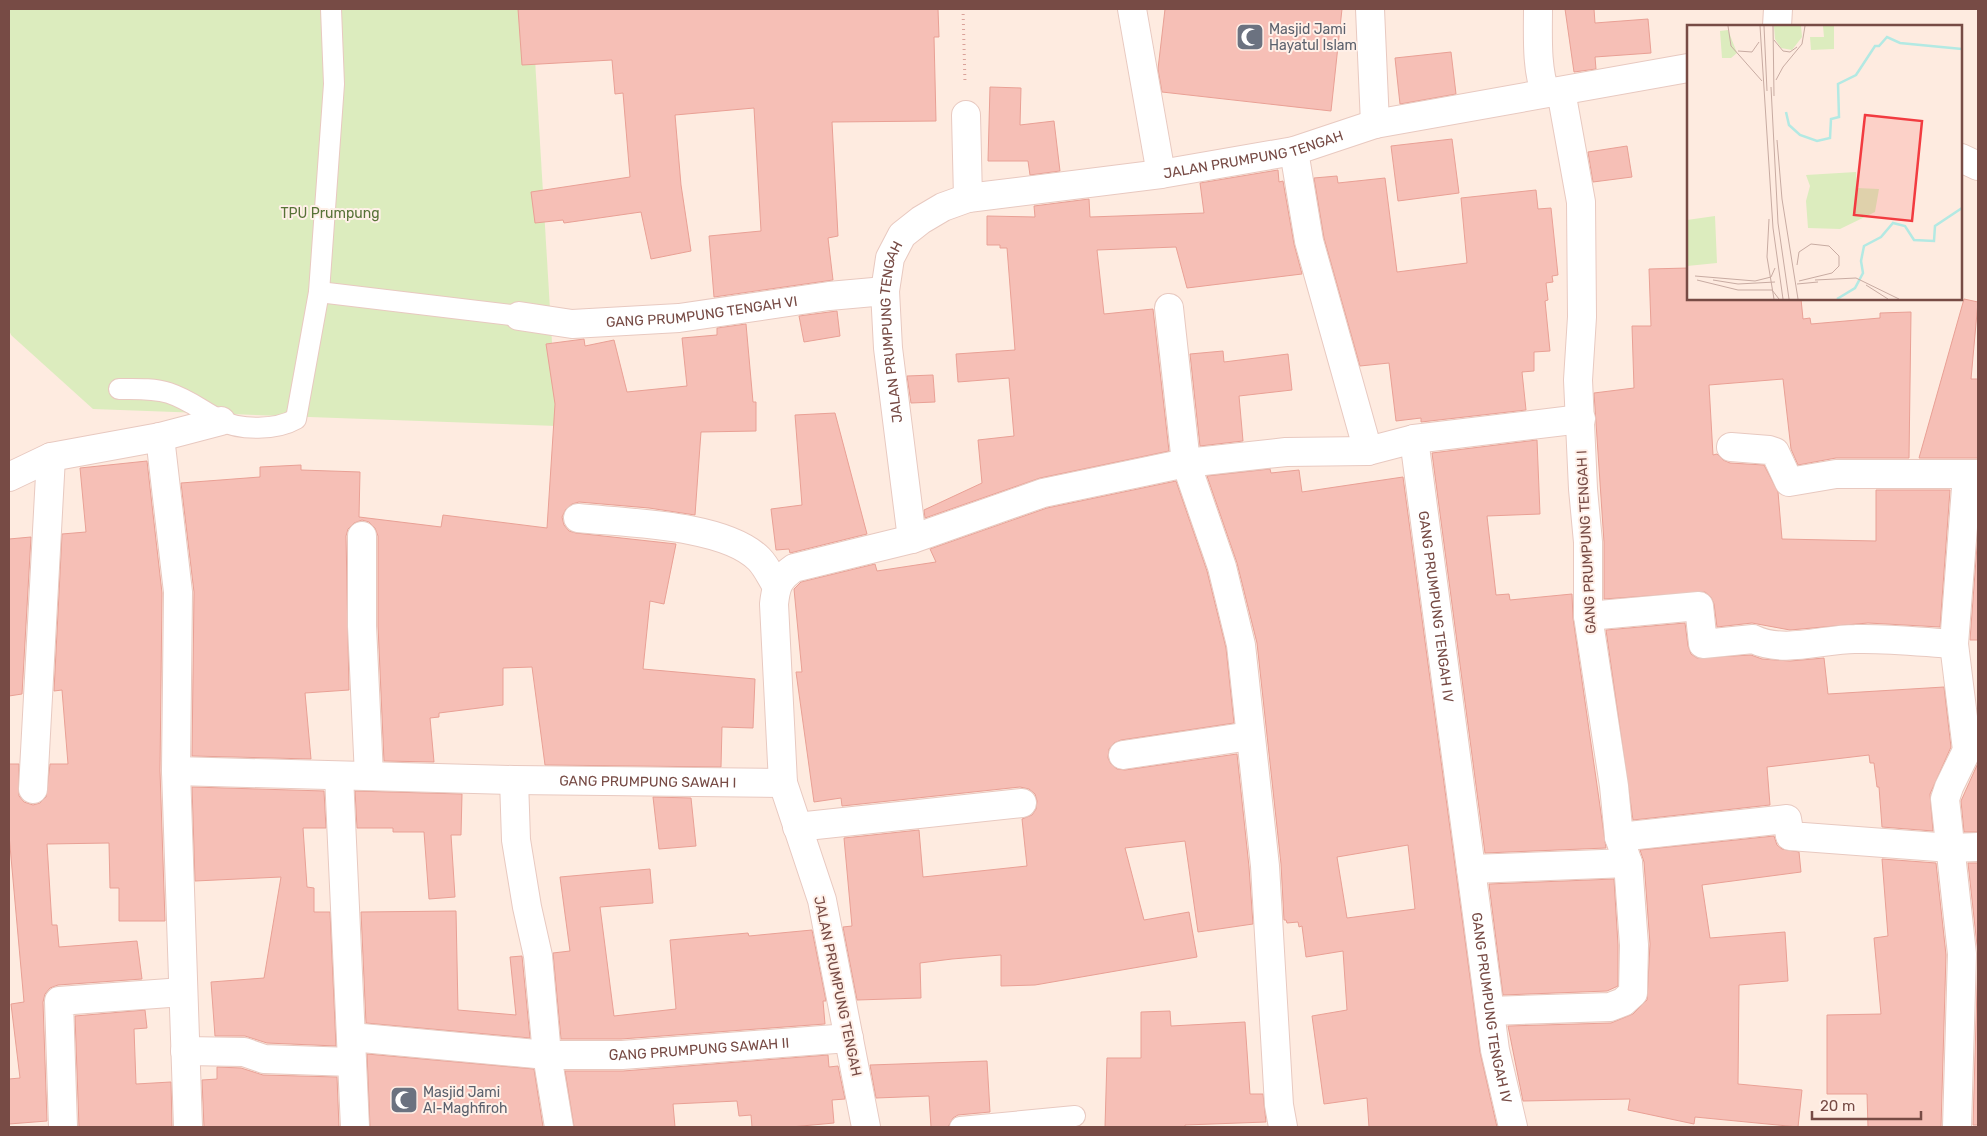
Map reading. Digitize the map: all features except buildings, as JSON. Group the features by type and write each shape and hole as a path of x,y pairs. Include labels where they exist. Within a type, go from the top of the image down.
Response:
{"street":[{"path":"1132,9 1161,174"},
{"path":"1370,9 1374,124"},
{"name":"GANG PRUMPUNG TENGAH I","path":"1490,1011 1610,1008 1624,1002 1633,993 1634,945 1628,863 1619,837 1614,786 1588,616 1588,542 1583,489 1578,380 1582,317 1581,202 1554,92 1543,85 1538,36 1538,9"},
{"path":"1778,9 1778,25"},
{"name":"JALAN PRUMPUNG TENGAH","path":"912,539 888,348 885,291 890,258 902,235 942,207 968,198 1161,174 1294,151 1374,124 1687,68"},
{"path":"966,115 968,198"},
{"path":"1294,151 1308,241 1368,451"},
{"path":"1962,158 1978,166"},
{"name":"GANG PRUMPUNG TENGAH VI","path":"519,316 572,324 679,318 829,296 885,291"},
{"path":"1169,308 1186,463 1222,567 1241,646 1265,866 1279,1106 1283,1127"},
{"path":"578,518 686,530 731,541 760,559 776,585 783,576 794,568 912,539 1043,493 1186,463 1286,452 1368,451 1414,439 1581,419"},
{"path":"9,477 51,457 160,437 221,421"},
{"path":"160,437 178,592 176,771 188,1127"},
{"name":"GANG PRUMPUNG TENGAH IV","path":"1414,439 1495,1050 1513,1127"},
{"path":"1731,447 1774,452 1789,482 1836,474 1972,475 1954,644 1967,750 1962,765 1952,779 1945,799 1962,954 1957,1127"},
{"path":"33,789 51,457"},
{"path":"362,536 362,626 369,776"},
{"name":"JALAN PRUMPUNG TENGAH","path":"776,585 774,604 783,783 822,900 866,1127"},
{"path":"1588,616 1699,606 1703,644 1753,639 1785,646 1855,639 1954,644"},
{"path":"1123,755 1250,736"},
{"name":"GANG PRUMPUNG SAWAH I","path":"176,771 514,780 783,783"},
{"path":"339,776 355,1127"},
{"path":"514,780 516,840 527,907 538,956 547,1055 559,1127"},
{"path":"797,826 1022,803"},
{"path":"1619,837 1787,819 1790,836 1951,848 1978,847"},
{"path":"1471,869 1628,863"},
{"path":"63,1127 59,1001 183,992"},
{"name":"GANG PRUMPUNG SAWAH II","path":"185,1051 244,1052 264,1059 352,1050 622,1055 849,1038"}],"lane":[{"path":"119,389 144,389 168,393 198,405 221,421 243,426 276,427 296,419 319,292 334,84 331,9"},
{"path":"319,292 519,316"},
{"path":"960,1127 1075,1116"}],"path":[{"path":"963,9 966,115"}],"green space":[{"name":"TPU Prumpung","path":"9,9 532,9 557,426 93,409 11,335 9,330"}],"place":[{"name":"Masjid Jami Hayatul Islam","path":"1250,37"},
{"name":"Masjid Jami Al-Maghfiroh","path":"404,1100"}]}
